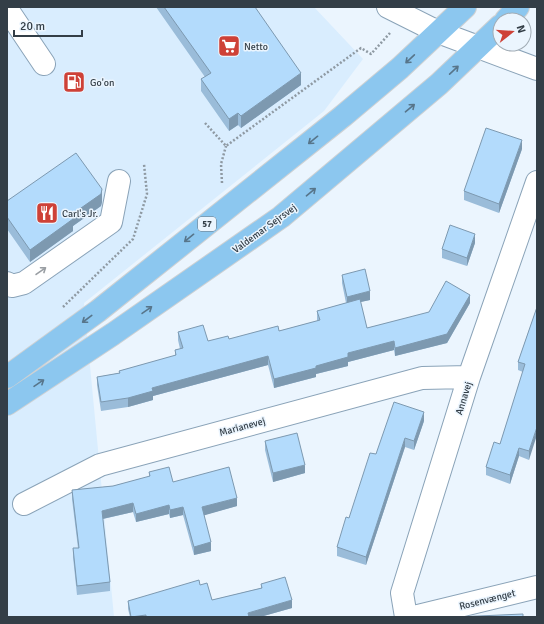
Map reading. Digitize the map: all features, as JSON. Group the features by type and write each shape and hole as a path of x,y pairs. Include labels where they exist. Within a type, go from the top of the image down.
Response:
{"main road":[{"name":"57","path":"7,377 98,311 355,106 400,68 465,7"},
{"name":"Valdemar Sejrsvej","path":"7,404 113,334 281,218 439,84 492,34"}],"street":[{"path":"7,9 44,64"},
{"path":"397,11 438,32 537,69"},
{"path":"7,283 12,286 24,283 111,222 119,181"},
{"name":"Annavej","path":"406,617 402,594 469,377 537,182"},
{"name":"Marianevej","path":"24,504 100,465 422,378 469,377"},
{"name":"Rosenvænget","path":"414,617 537,586"}],"path":[{"path":"224,211 221,164 226,146 361,48 371,54 397,11"},
{"path":"205,123 226,146"},
{"path":"62,307 133,239 147,194 144,164"}],"shaded area":[{"path":"7,7 314,7 363,59 324,111 84,303 114,617 7,617"}],"building":[{"name":"Netto","path":"164,7 255,7 301,73 241,116 238,113 229,119 201,79 211,73"},
{"path":"486,128 522,140 499,204 464,191"},
{"path":"76,153 102,189 101,194 71,215 73,219 30,250 7,217 7,201"},
{"path":"450,225 475,234 467,258 442,249"},
{"path":"365,269 370,291 347,297 342,275"},
{"path":"446,281 470,295 447,334 395,348 394,341 348,353 348,357 316,366 316,368 274,379 268,356 152,388 153,391 128,398 101,402 97,377 120,373 119,371 176,355 175,350 183,348 178,332 203,325 208,341 228,336 229,339 278,326 279,331 320,320 317,311 360,299 367,328 429,312"},
{"path":"537,307 537,427 529,451 519,448 510,475 486,467 494,442 500,444 525,364 518,362"},
{"path":"394,402 424,412 414,441 405,438 366,557 337,547 346,517 349,518 370,453 376,454"},
{"path":"297,433 305,465 273,473 265,441"},
{"path":"169,467 173,482 229,467 237,498 202,507 211,542 194,547 183,507 170,510 169,505 136,514 133,503 102,511 110,582 77,586 73,548 79,548 72,490 113,486 150,476 149,472"},
{"path":"285,577 292,600 248,613 249,617 146,617 146,615 131,617 128,601 199,580 200,585 207,583 212,600 262,588 261,584"},
{"path":"523,614 523,617 456,617"}],"place":[{"name":"Netto","path":"229,46"},
{"name":"Go'on","path":"74,82"},
{"name":"Carl's Jr.","path":"47,213"}]}
